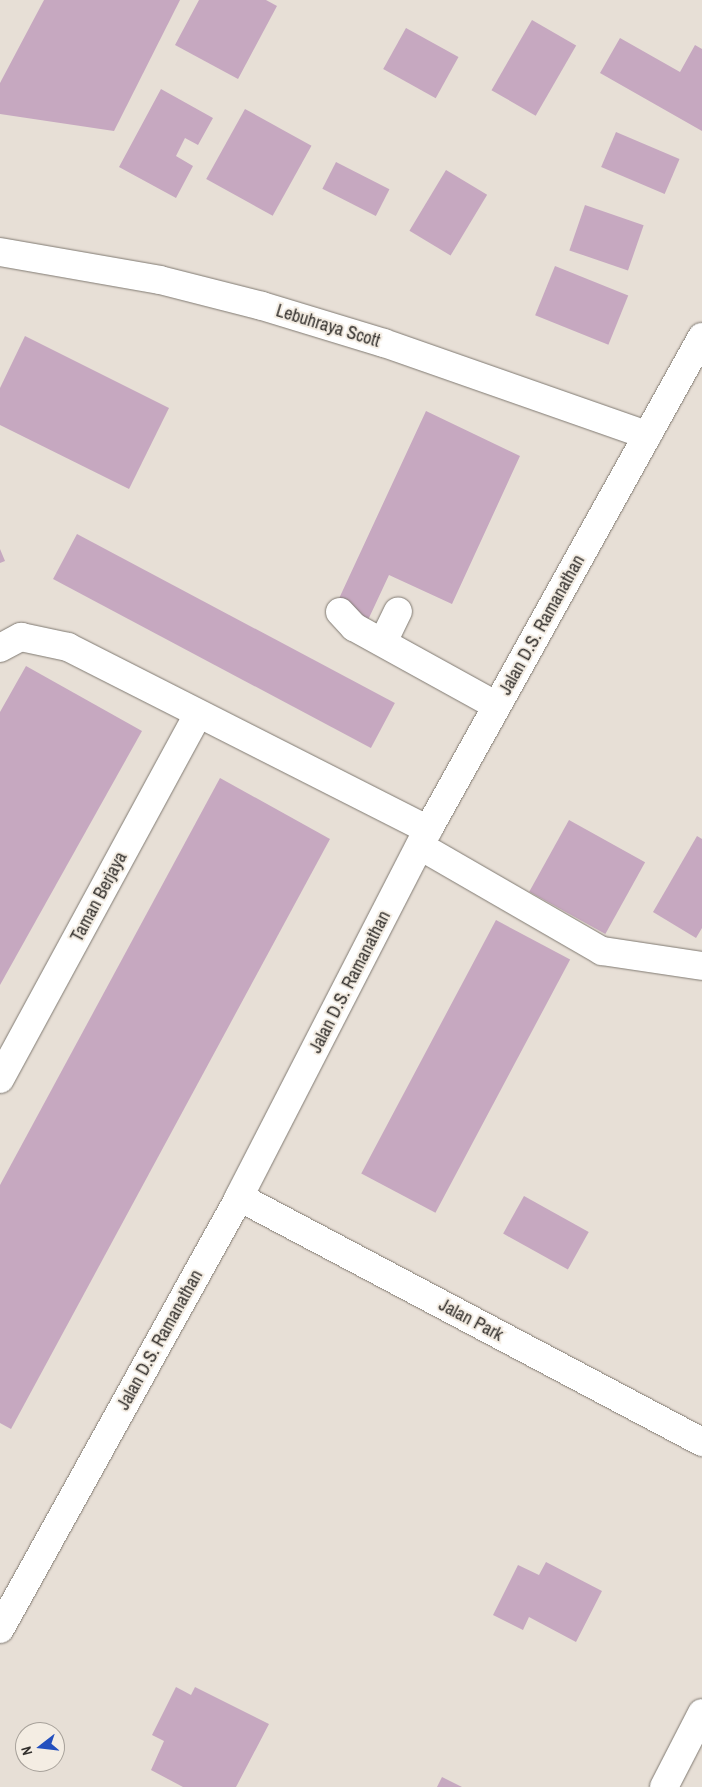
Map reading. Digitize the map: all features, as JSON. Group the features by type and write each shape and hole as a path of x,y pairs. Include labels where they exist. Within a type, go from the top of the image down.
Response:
{"street":[{"name":"Lebuhraya Scott","path":"0,252 160,280 262,306 384,343 647,436"},
{"name":"Jalan D.S. Ramanathan","path":"0,1629 239,1197 424,838 702,337"},
{"path":"383,642 398,611"},
{"path":"340,612 354,627 497,706"},
{"path":"0,648 21,637 68,648 198,715 424,838 602,951 702,966"},
{"name":"Taman Berjaya","path":"0,1079 198,715"},
{"name":"Jalan Park","path":"239,1197 702,1442"},
{"path":"664,1787 702,1713"}],"building":[{"path":"44,0 180,0 114,131 0,114 0,83"},
{"path":"199,0 266,0 277,6 238,79 175,45"},
{"path":"532,20 576,46 536,116 492,90"},
{"path":"406,28 458,57 436,98 383,69"},
{"path":"620,38 680,72 695,45 702,49 702,131 600,73"},
{"path":"161,89 213,118 198,145 185,138 176,156 193,166 176,198 119,167"},
{"path":"245,109 311,146 273,216 206,179"},
{"path":"616,132 680,159 665,194 601,167"},
{"path":"336,162 389,189 376,216 322,189"},
{"path":"446,170 487,195 451,256 409,231"},
{"path":"585,205 644,225 628,271 569,250"},
{"path":"555,266 628,296 608,345 535,315"},
{"path":"25,336 169,408 129,489 0,425 0,388"},
{"path":"426,411 520,456 452,604 389,575 368,620 336,605"},
{"path":"77,534 395,703 371,748 53,579"},
{"path":"0,549 5,561 0,563"},
{"path":"26,666 142,731 0,985 0,712"},
{"path":"220,778 330,839 11,1429 0,1423 0,1185"},
{"path":"569,820 645,862 605,934 529,892"},
{"path":"697,836 702,839 702,928 696,938 653,912"},
{"path":"496,920 570,959 435,1213 361,1173"},
{"path":"524,1196 589,1232 568,1269 503,1234"},
{"path":"546,1562 602,1591 576,1642 529,1617 523,1630 493,1615 518,1565 539,1575"},
{"path":"176,1687 191,1695 195,1687 269,1724 236,1787 183,1787 151,1770 164,1741 152,1735"},
{"path":"442,1777 462,1787 437,1787"}]}
